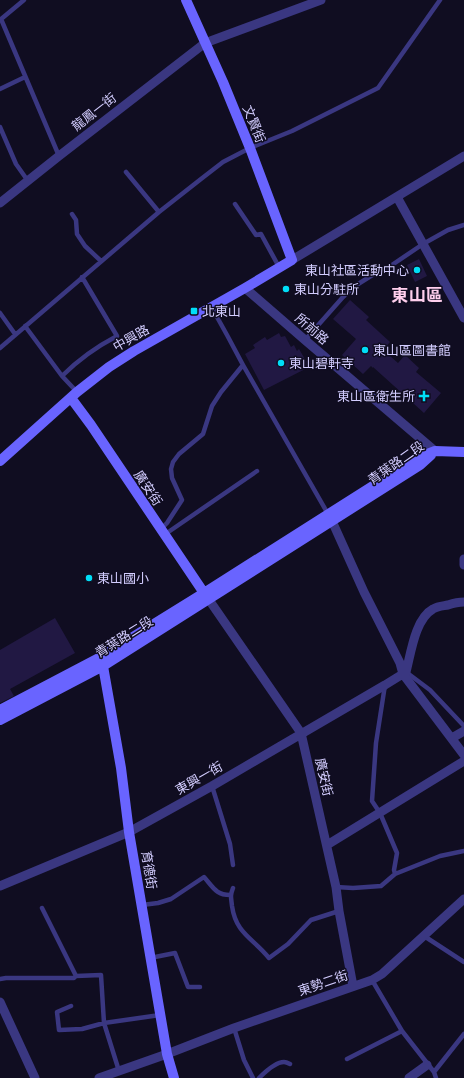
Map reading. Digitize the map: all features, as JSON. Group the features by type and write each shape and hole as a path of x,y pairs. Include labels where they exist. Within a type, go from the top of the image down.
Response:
{"street":[{"name":"文賢街","path":"186,0 223,82 250,148 292,260"},
{"name":"龍鳳一街","path":"0,203 205,42 321,0"},
{"path":"292,260 464,156"},
{"path":"397,197 464,318"},
{"name":"中興路","path":"0,461 74,395 109,367 292,260"},
{"name":"所前路","path":"245,288 435,451"},
{"name":"廣安街","path":"74,395 91,425 162,532 301,733 336,887 353,986"},
{"path":"435,451 464,452"},
{"name":"青葉路二段","path":"0,720 101,662 330,517 417,458 435,451"},
{"path":"330,517 364,592 405,673 464,755"},
{"path":"464,559 464,565"},
{"path":"405,673 415,637 420,624 426,615 435,608 464,602"},
{"name":"青葉路二段","path":"0,710 101,662"},
{"name":"育德街","path":"101,662 121,768 160,1016 167,1054 174,1078"},
{"name":"東興一街","path":"0,886 130,832 212,786 405,673"},
{"path":"452,738 464,731"},
{"path":"327,845 464,761"},
{"name":"東勢二街","path":"99,1078 234,1028 372,980 382,974 464,899"},
{"path":"0,1002 35,1078"},
{"path":"409,1078 428,1065"}],"lane":[{"path":"24,0 1,19 59,156"},
{"path":"0,348 82,276 159,212 223,162 250,148 292,131 378,88 440,0"},
{"path":"0,89 25,77"},
{"path":"0,127 16,164 28,181"},
{"path":"126,172 159,212"},
{"path":"235,204 256,235 261,234 279,267"},
{"path":"72,214 76,220 77,234 85,246 101,261"},
{"path":"305,340 343,297 355,286 374,274 386,269 423,244 448,230 464,225"},
{"path":"62,376 77,361 103,343 117,336 82,276"},
{"path":"212,308 330,517"},
{"path":"0,313 15,334"},
{"path":"25,326 62,376 74,395"},
{"path":"162,532 182,500 172,478 171,469 173,462 203,434 212,406 221,392 243,365"},
{"path":"162,532 257,471"},
{"path":"405,673 430,690 464,726"},
{"path":"385,685 376,743 372,801 380,813 397,853 394,870 395,874"},
{"path":"212,786 230,844 233,865"},
{"path":"336,887 353,888 381,886 395,874 440,856 464,851"},
{"path":"142,905 158,903 171,899 204,877 216,891 222,895 230,895"},
{"path":"233,888 230,895 233,914 240,929 263,950 269,958 288,944 311,920 339,911"},
{"path":"42,908 76,976"},
{"path":"424,936 464,962"},
{"path":"150,958 175,953 188,987 200,987"},
{"path":"0,979 74,978 76,976 101,975 104,1023 119,1071"},
{"path":"372,980 402,1031 434,1072 436,1078"},
{"path":"71,1006 57,1012 59,1030 82,1029 104,1023 160,1016"},
{"path":"234,1028 244,1060 253,1078"},
{"path":"347,1058 402,1031"},
{"path":"434,1072 464,1034"},
{"path":"259,1078 276,1064 283,1062 290,1064"}],"building":[{"name":"東山社區活動中心","path":"419,259 427,276 415,282 407,265"},
{"path":"350,300 369,317 366,320 390,342 383,350 398,363 405,355 419,368 416,372 441,393 424,413 373,367 371,366 363,374 342,355 356,339 333,319"},
{"name":"東山碧軒寺","path":"279,333 281,337 285,336 291,347 294,345 297,351 299,349 306,361 310,359 313,365 264,390 245,354 255,348 253,345 265,337 267,340"},
{"path":"55,618 75,653 10,689 14,696 0,703 0,650"}],"place":[{"name":"東山社區活動中心","path":"417,270"},
{"name":"東山分駐所","path":"286,289"},
{"name":"北東山","path":"194,311"},
{"name":"東山區圖書館","path":"365,350"},
{"name":"東山碧軒寺","path":"281,363"},
{"name":"東山區衛生所","path":"424,396"},
{"name":"東山國小","path":"89,578"}],"district":[{"name":"東山區","path":"417,295"}]}
